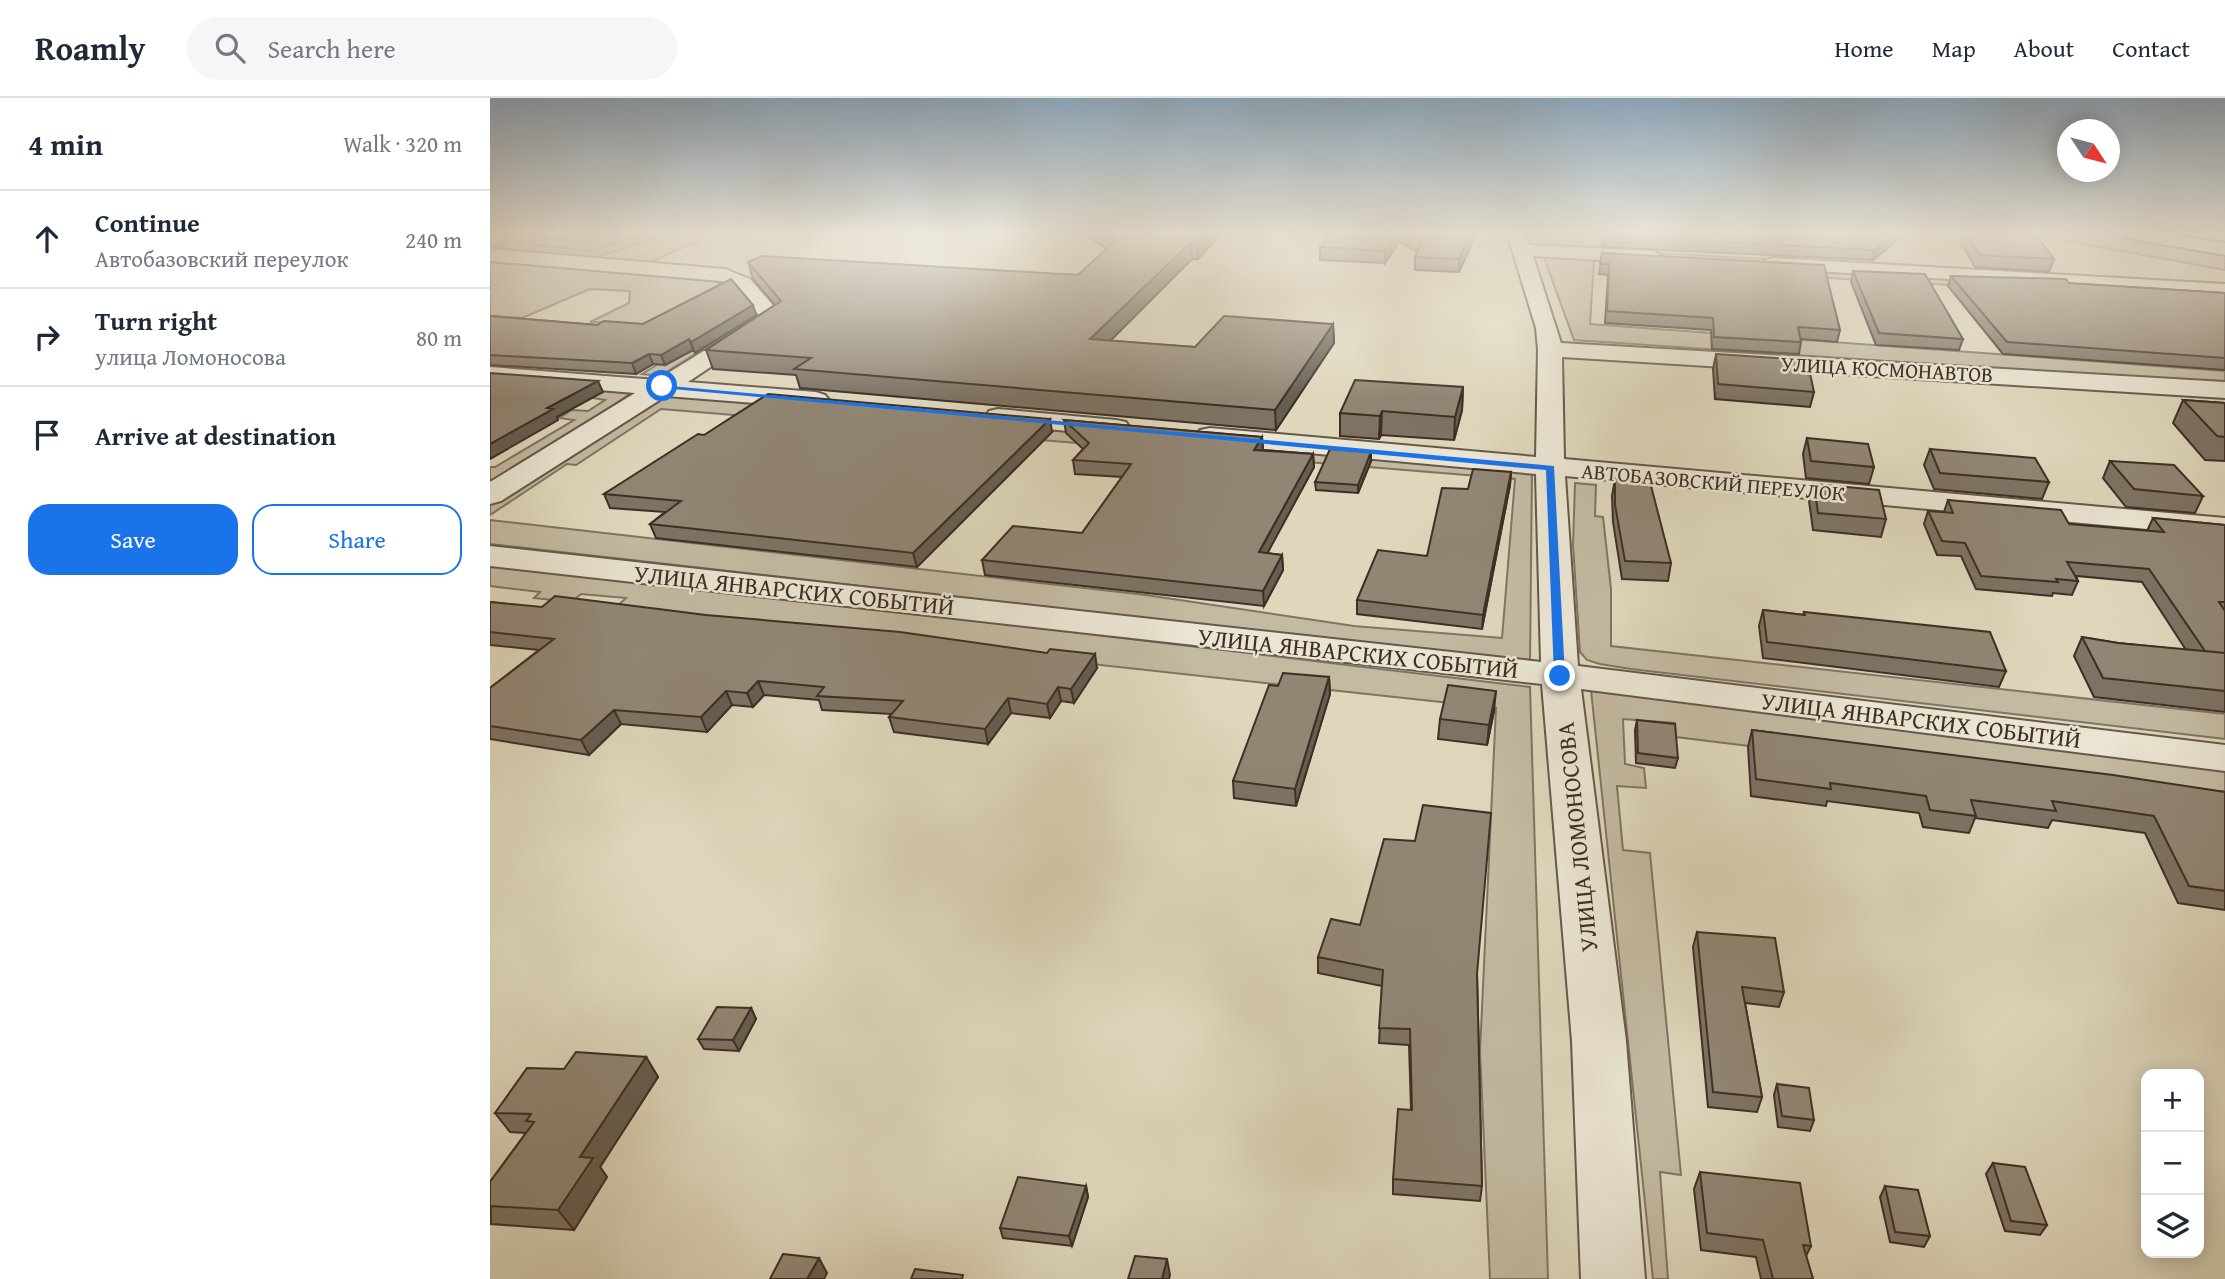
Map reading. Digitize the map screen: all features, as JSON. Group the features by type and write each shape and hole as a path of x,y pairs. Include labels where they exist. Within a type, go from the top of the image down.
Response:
{"street":[{"path":"490,495 773,318 747,288"},
{"name":"УЛИЦА ЛОМОНОСОВА","path":"1534,288 1547,328 1549,349 1550,467 1560,676 1599,1041 1613,1279"},
{"path":"2192,288 2225,290"},
{"name":"УЛИЦА КОСМОНАВТОВ","path":"1549,349 2225,390"},
{"path":"490,374 662,386 842,403"},
{"path":"967,414 1148,430"},
{"name":"АВТОБАЗОВСКИЙ ПЕРЕУЛОК","path":"1189,434 2225,527"},
{"name":"УЛИЦА ЯНВАРСКИХ СОБЫТИЙ","path":"490,556 1560,676 2225,758"}],"shaded area":[{"path":"490,288 729,288 757,315 660,376 642,374 716,328 590,322 629,303 630,291 590,289 522,318 490,316"},
{"path":"1555,288 1592,288 1590,324 2225,371 2225,384 1574,340"},
{"path":"507,383 636,390 490,487 490,467 495,467 574,420 559,418 572,410 588,411 605,400"},
{"path":"663,393 1532,470 1530,662 490,544 490,520 1146,595 1354,626 1502,638 1515,479 661,409 576,465 567,464 490,515 490,505"},
{"path":"1575,483 1596,485 1595,516 1603,517 1611,589 1611,646 2225,714 2225,739 1631,669 1587,660 1580,652 1573,545"},
{"path":"490,562 1530,687 1548,1279 1490,1279 1480,1051 1496,708 999,654 616,607 626,598 581,594 571,602 534,598 540,592 490,586"},
{"path":"1591,690 2225,768 2225,804 1676,737 1675,723 1623,719 1625,764 1644,768 1646,788 1617,786 1623,850 1650,853 1681,1175 1660,1172 1668,1279 1653,1279"}],"building":[{"path":"713,288 739,288 753,305 691,342 689,339 661,355 649,354 632,363 490,355 490,316 597,325 604,321 643,324"},
{"path":"770,288 1143,288 1090,339 1195,347 1224,316 1333,324 1275,410 794,369 811,358 706,350 781,301"},
{"path":"1608,288 1830,288 1840,330 1798,327 1801,342 1714,337 1713,318 1607,311"},
{"path":"1860,288 1933,288 1963,339 1879,333"},
{"path":"1961,288 2149,288 2225,293 2225,358 2007,342"},
{"path":"1716,354 1807,360 1814,392 1718,384"},
{"path":"490,373 598,381 547,408 553,409 490,444"},
{"path":"1355,380 1463,387 1455,417 1382,411 1380,416 1340,413"},
{"path":"768,394 1050,419 913,553 650,524 681,501 604,494 698,434 704,435"},
{"path":"2183,400 2225,403 2225,437 2217,436"},
{"path":"1064,420 1262,437 1254,450 1313,454 1259,552 1282,555 1263,591 982,560 1013,526 1082,533 1131,464 1073,460 1089,443"},
{"path":"1807,438 1868,444 1874,467 1811,461"},
{"path":"1330,449 1371,452 1358,485 1315,482"},
{"path":"1930,449 2035,458 2049,482 1940,473"},
{"path":"2110,461 2174,465 2203,496 2134,489"},
{"path":"1473,469 1511,472 1483,615 1357,600 1378,550 1427,556 1442,488 1468,489"},
{"path":"1615,479 1650,482 1671,563 1625,561 1615,505"},
{"path":"1814,484 1879,490 1886,519 1818,513"},
{"path":"1948,500 2061,510 2069,524 2164,532 2153,518 2225,525 2225,602 2219,602 2225,611 2225,653 2205,651 2149,569 2067,562 2078,581 1981,576 1965,543 1942,541 1928,511 1953,513"},
{"path":"555,596 706,615 900,632 1047,653 1050,649 1095,654 1071,689 1058,687 1047,704 1008,698 985,729 889,717 903,701 817,696 824,687 758,681 747,693 726,691 701,717 614,710 581,740 490,726 490,688 554,639 490,632 490,602 542,607"},
{"path":"1763,610 1990,632 2006,671 1767,642"},
{"path":"2082,637 2225,653 2225,691 2103,678"},
{"path":"1283,673 1329,677 1295,789 1233,781 1269,685 1278,686"},
{"path":"1448,685 1496,691 1489,725 1440,719"},
{"path":"1637,720 1675,724 1678,758 1638,753"},
{"path":"1752,730 2113,775 2225,792 2225,891 2189,886 2154,816 2052,801 2056,811 1971,800 1976,816 1930,810 1926,796 1830,783 1831,789 1756,779"},
{"path":"1423,805 1491,813 1477,974 1482,1186 1393,1179 1398,1109 1412,1110 1410,1029 1379,1028 1383,970 1318,957 1331,919 1360,925 1384,839 1415,841"},
{"path":"1697,932 1775,938 1784,992 1742,987 1762,1097 1713,1092"},
{"path":"717,1007 751,1008 733,1040 698,1039"},
{"path":"576,1052 646,1057 580,1157 593,1158 558,1210 490,1206 490,1182 534,1122 526,1121 531,1114 495,1113 527,1068 564,1069"},
{"path":"1777,1084 1809,1088 1814,1120 1782,1116"},
{"path":"1993,1163 2025,1167 2047,1225 2011,1221"},
{"path":"1700,1172 1800,1183 1811,1246 1803,1245 1813,1279 1773,1279 1763,1240 1707,1233"},
{"path":"1018,1177 1086,1186 1069,1236 1000,1228"},
{"path":"1885,1186 1918,1190 1930,1236 1895,1232"},
{"path":"783,1254 819,1258 807,1279 770,1279"},
{"path":"1135,1256 1167,1259 1162,1279 1128,1279"},
{"path":"915,1269 963,1275 962,1279 911,1279"}],"route":[{"path":"662,386 1550,467 1560,676"}]}
